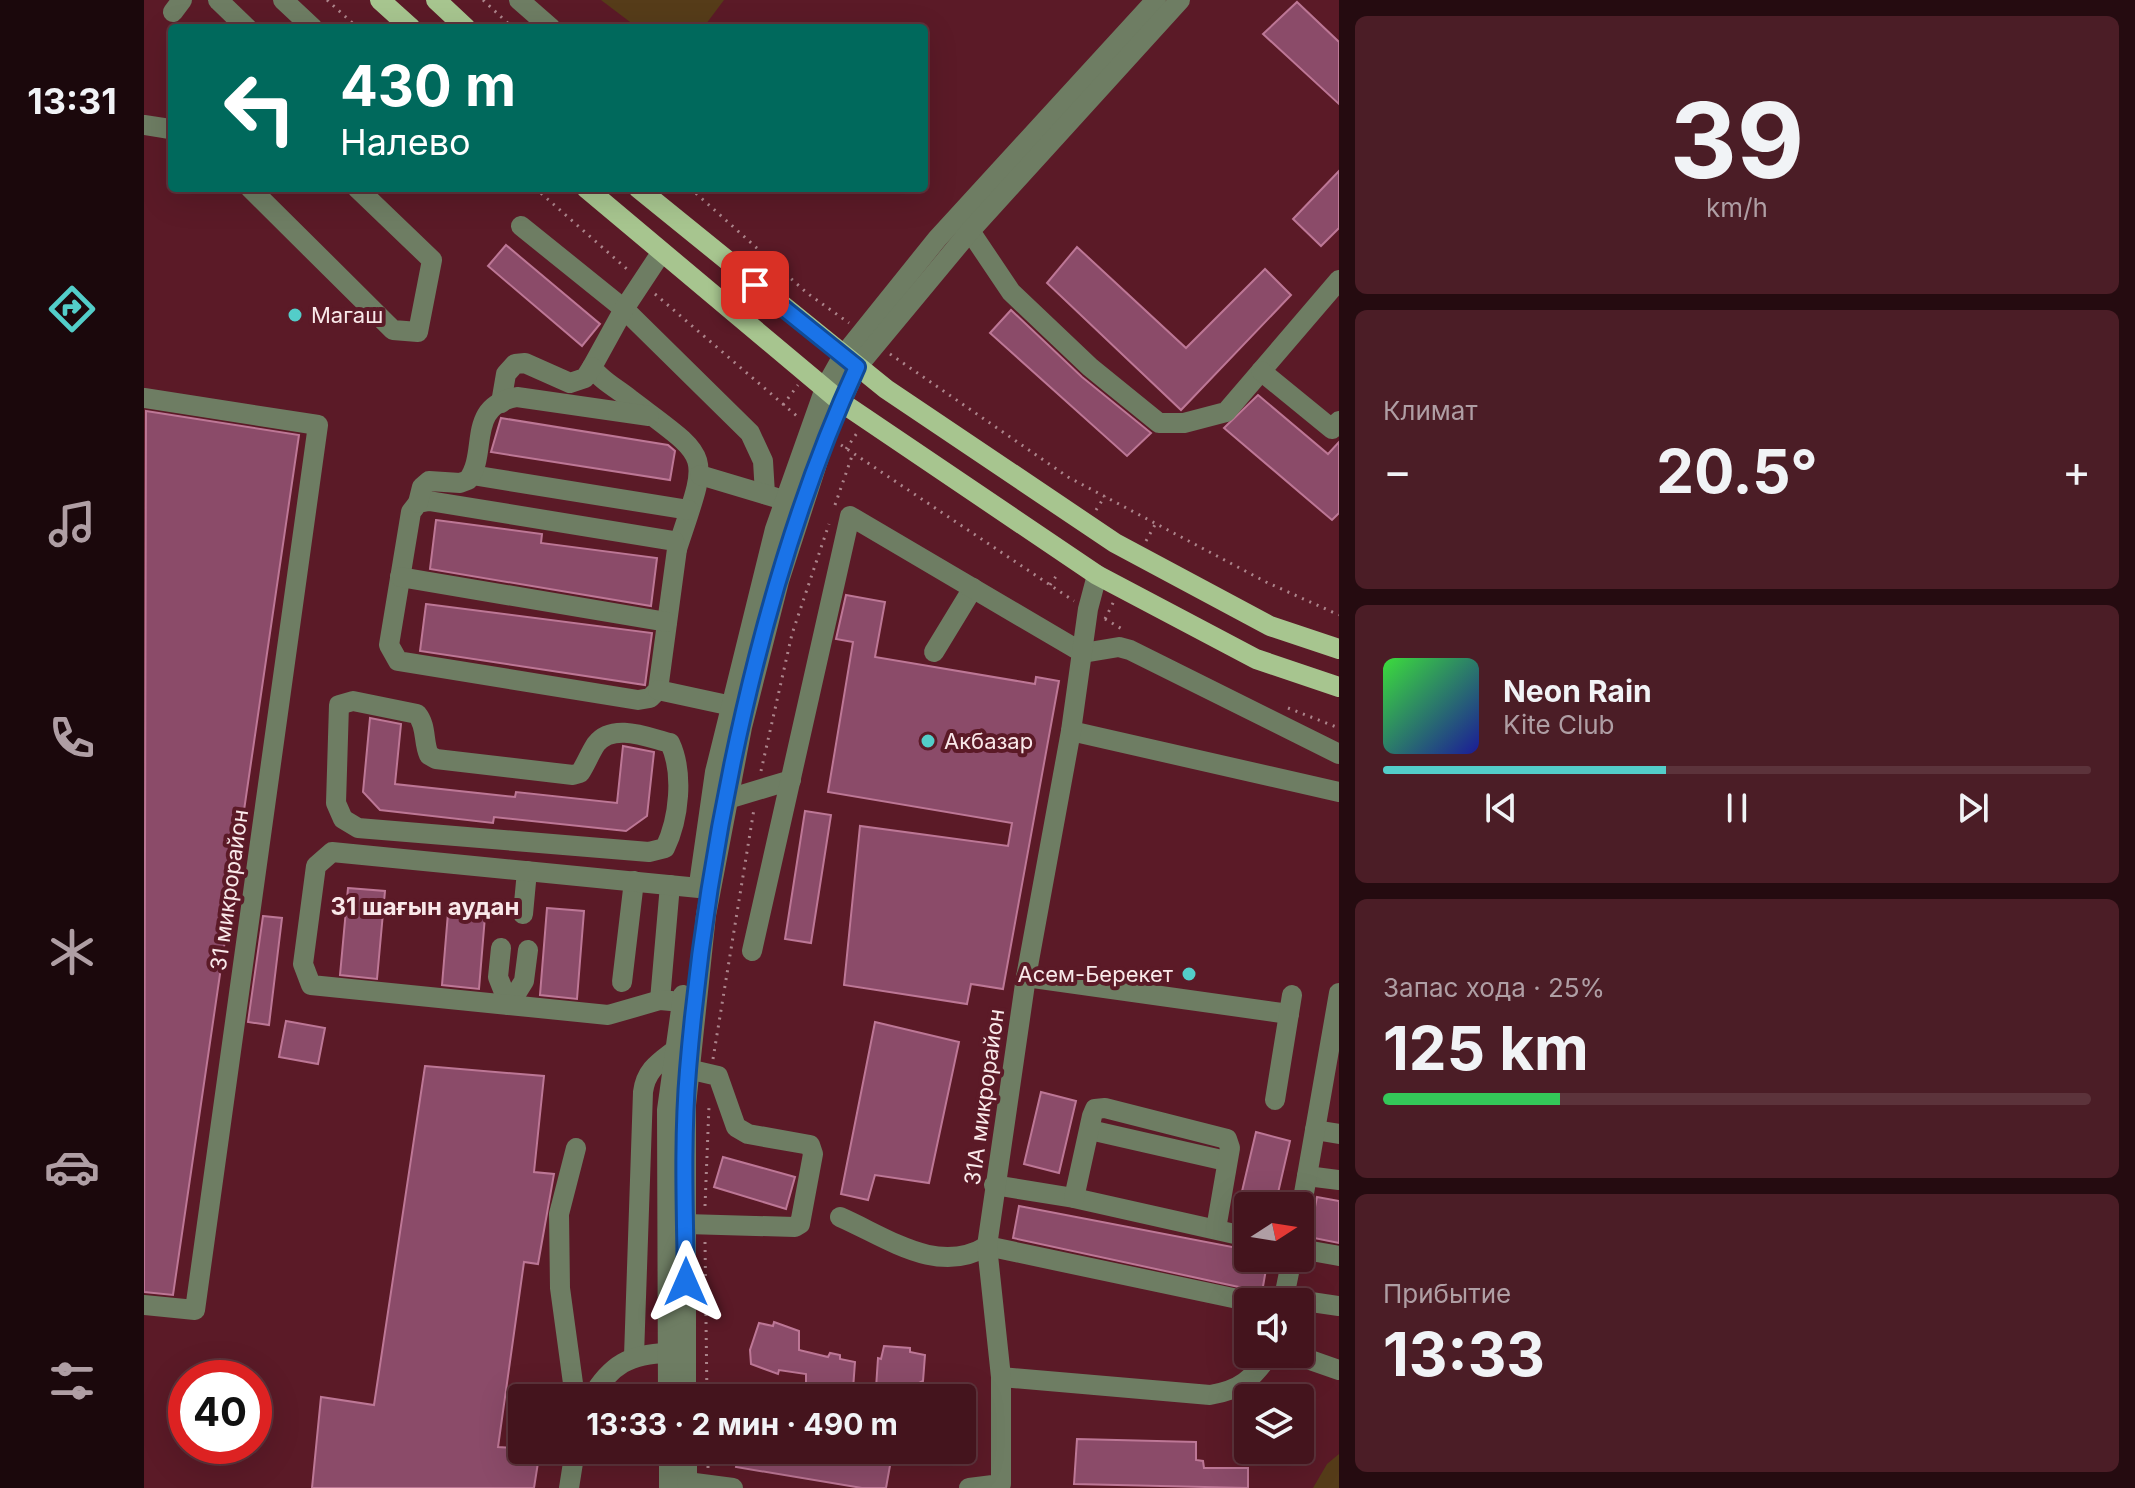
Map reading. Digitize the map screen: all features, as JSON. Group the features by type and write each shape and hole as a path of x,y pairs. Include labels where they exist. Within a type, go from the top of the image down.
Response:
{"main road":[{"path":"380,0 407,24"},
{"path":"436,0 462,24"},
{"path":"591,192 841,402 1097,575 1256,659 1339,687"},
{"path":"643,192 850,361 1115,543 1270,626 1339,649"},
{"path":"1097,575 1115,543"}],"street":[{"path":"218,0 243,24"},
{"path":"283,0 309,24"},
{"path":"519,0 546,24"},
{"path":"869,338 937,239 1156,0"},
{"path":"686,1384 688,1069 706,915 742,727 818,431 825,388 1180,0"},
{"path":"144,125 168,129"},
{"path":"254,192 393,330 418,332 432,260 361,192"},
{"path":"521,226 624,309 755,440 775,497"},
{"path":"970,231 1011,292 1090,367 1159,423 1184,423 1226,412 1339,280"},
{"path":"501,403 506,374 515,364 525,363 570,383 585,378 624,309 661,253"},
{"path":"668,1384 667,1110 715,772 732,706 775,497 841,402 850,361"},
{"path":"592,367 693,449 700,462 700,475 677,549 658,690 650,698 638,700 398,661 389,645 411,512 418,503 422,487 429,481 460,483 472,475 689,510"},
{"path":"1261,371 1332,429 1339,421"},
{"path":"472,475 480,426 501,403 517,397 654,417"},
{"name":"31 микрорайон","path":"144,398 318,425 195,1310 144,1305"},
{"path":"700,475 775,497"},
{"path":"418,503 429,501 668,537 677,549"},
{"path":"752,951 850,516 1083,653 1119,647 1130,650 1339,754"},
{"name":"31А микрорайон","path":"1001,1486 1001,1377 987,1246 1026,977 1071,731 1088,609 1097,575"},
{"path":"400,577 667,622"},
{"path":"934,652 973,588"},
{"path":"658,690 732,706"},
{"path":"353,701 417,714 424,731 426,749 436,759 573,775 580,773 598,741 609,736 624,732 670,743 678,768 674,830 665,848 649,852 358,828 343,819 336,803 339,705 353,701"},
{"path":"1071,731 1339,792"},
{"path":"728,799 791,780"},
{"path":"674,830 706,833"},
{"path":"682,1002 660,1000 608,1015 311,985 303,964 316,866 332,852 699,888"},
{"path":"523,914 527,871"},
{"path":"622,982 634,881"},
{"path":"660,1000 670,885"},
{"path":"501,948 498,977 509,1005"},
{"path":"509,1005 524,981 528,950"},
{"path":"1026,977 1290,1005 1275,1100"},
{"path":"1304,1192 1315,1130 1333,1065 1339,993"},
{"path":"634,1356 645,1076 675,1050"},
{"path":"686,1224 795,1227 800,1224 813,1154 810,1145 748,1134 736,1127 718,1076 688,1069"},
{"path":"1074,1198 1095,1109 1105,1108 1227,1139 1230,1148 1216,1229"},
{"path":"1315,1130 1339,1134"},
{"path":"573,1384 560,1288 559,1214 576,1148"},
{"path":"1307,1176 1339,1180"},
{"path":"994,1185 1074,1198 1234,1234"},
{"path":"840,1217 933,1258 962,1257 987,1246 1233,1298"},
{"path":"1314,1252 1339,1256"},
{"path":"1314,1303 1339,1306"},
{"path":"600,1384 634,1356 668,1353"},
{"path":"1314,1361 1339,1370"},
{"path":"1001,1377 1210,1395 1233,1392 1246,1384 1259,1368"},
{"path":"569,1488 573,1464"},
{"path":"674,1464 681,1486"},
{"path":"681,1486 685,1464"},
{"path":"681,1486 733,1488"},
{"path":"969,1488 1001,1486"}],"path":[{"path":"327,0 354,24"},
{"path":"483,0 509,24"},
{"path":"540,192 818,431 1126,631"},
{"path":"694,192 807,293 1068,477 1266,582 1339,615"},
{"path":"1280,705 1339,728"}],"shaded area":[{"path":"601,0 724,0 706,24 633,24"},
{"path":"1339,1454 1339,1488 1313,1488 1327,1464"}],"building":[{"path":"1297,2 1339,42 1339,104 1263,34"},
{"path":"1339,171 1339,228 1321,246 1293,219"},
{"path":"506,245 600,324 582,346 488,266"},
{"path":"1077,247 1186,348 1265,269 1291,295 1181,410 1047,283"},
{"path":"1011,310 1082,377 1151,433 1127,456 990,333"},
{"path":"1258,395 1328,454 1339,442 1339,513 1332,520 1224,428"},
{"path":"146,411 299,435 173,1295 144,1292"},
{"path":"501,418 668,445 675,451 670,480 491,452"},
{"path":"436,520 542,534 541,543 657,558 651,606 430,569"},
{"name":"Акбазар","path":"846,595 885,602 875,657 1035,684 1036,677 1059,681 1003,989 971,984 967,1004 844,985 860,826 1008,846 1012,823 828,792 853,642 836,639"},
{"path":"426,604 652,633 645,685 420,651"},
{"path":"370,718 401,724 395,784 515,797 516,792 617,803 623,746 654,752 647,816 626,831 494,817 493,823 380,810 363,792"},
{"path":"805,811 831,815 811,943 785,939"},
{"path":"348,888 385,891 377,979 340,975"},
{"path":"449,901 486,904 479,989 442,985"},
{"path":"547,908 584,911 577,999 540,995"},
{"path":"263,916 282,918 269,1025 248,1022"},
{"path":"286,1021 325,1028 318,1064 279,1057"},
{"path":"875,1022 959,1042 929,1183 875,1175 868,1200 841,1194"},
{"path":"425,1066 544,1076 534,1172 554,1174 538,1264 524,1262 498,1447 508,1448 508,1464 538,1464 534,1488 312,1488 321,1397 374,1405"},
{"path":"1041,1092 1076,1101 1059,1173 1024,1164"},
{"path":"1256,1132 1290,1141 1278,1192 1242,1192"},
{"path":"723,1157 795,1177 786,1209 714,1187"},
{"path":"1317,1197 1339,1201 1339,1243 1314,1238"},
{"path":"1019,1206 1234,1247 1234,1272 1266,1272 1263,1288 1244,1288 1013,1238"},
{"path":"774,1322 799,1331 799,1350 828,1357 830,1353 840,1355 840,1359 855,1362 853,1384 806,1384 806,1374 779,1370 778,1374 751,1364 750,1350 759,1323 773,1326"},
{"path":"884,1346 910,1348 910,1352 925,1355 923,1381 919,1384 876,1384 878,1358 881,1359"},
{"path":"1077,1439 1196,1442 1196,1460 1203,1461 1204,1468 1248,1468 1248,1488 1074,1484"},
{"path":"737,1464 890,1464 886,1488 862,1488 736,1467"}],"place":[{"name":"Магаш","path":"295,315"},
{"name":"Акбазар","path":"928,741"},
{"name":"Асем-Берекет","path":"1189,974"}],"district":[{"name":"31 шағын аудан","path":"425,907"}],"route":[{"path":"686,1282 686,1105 706,915 742,727 779,581 826,436 857,367 755,285"}]}
